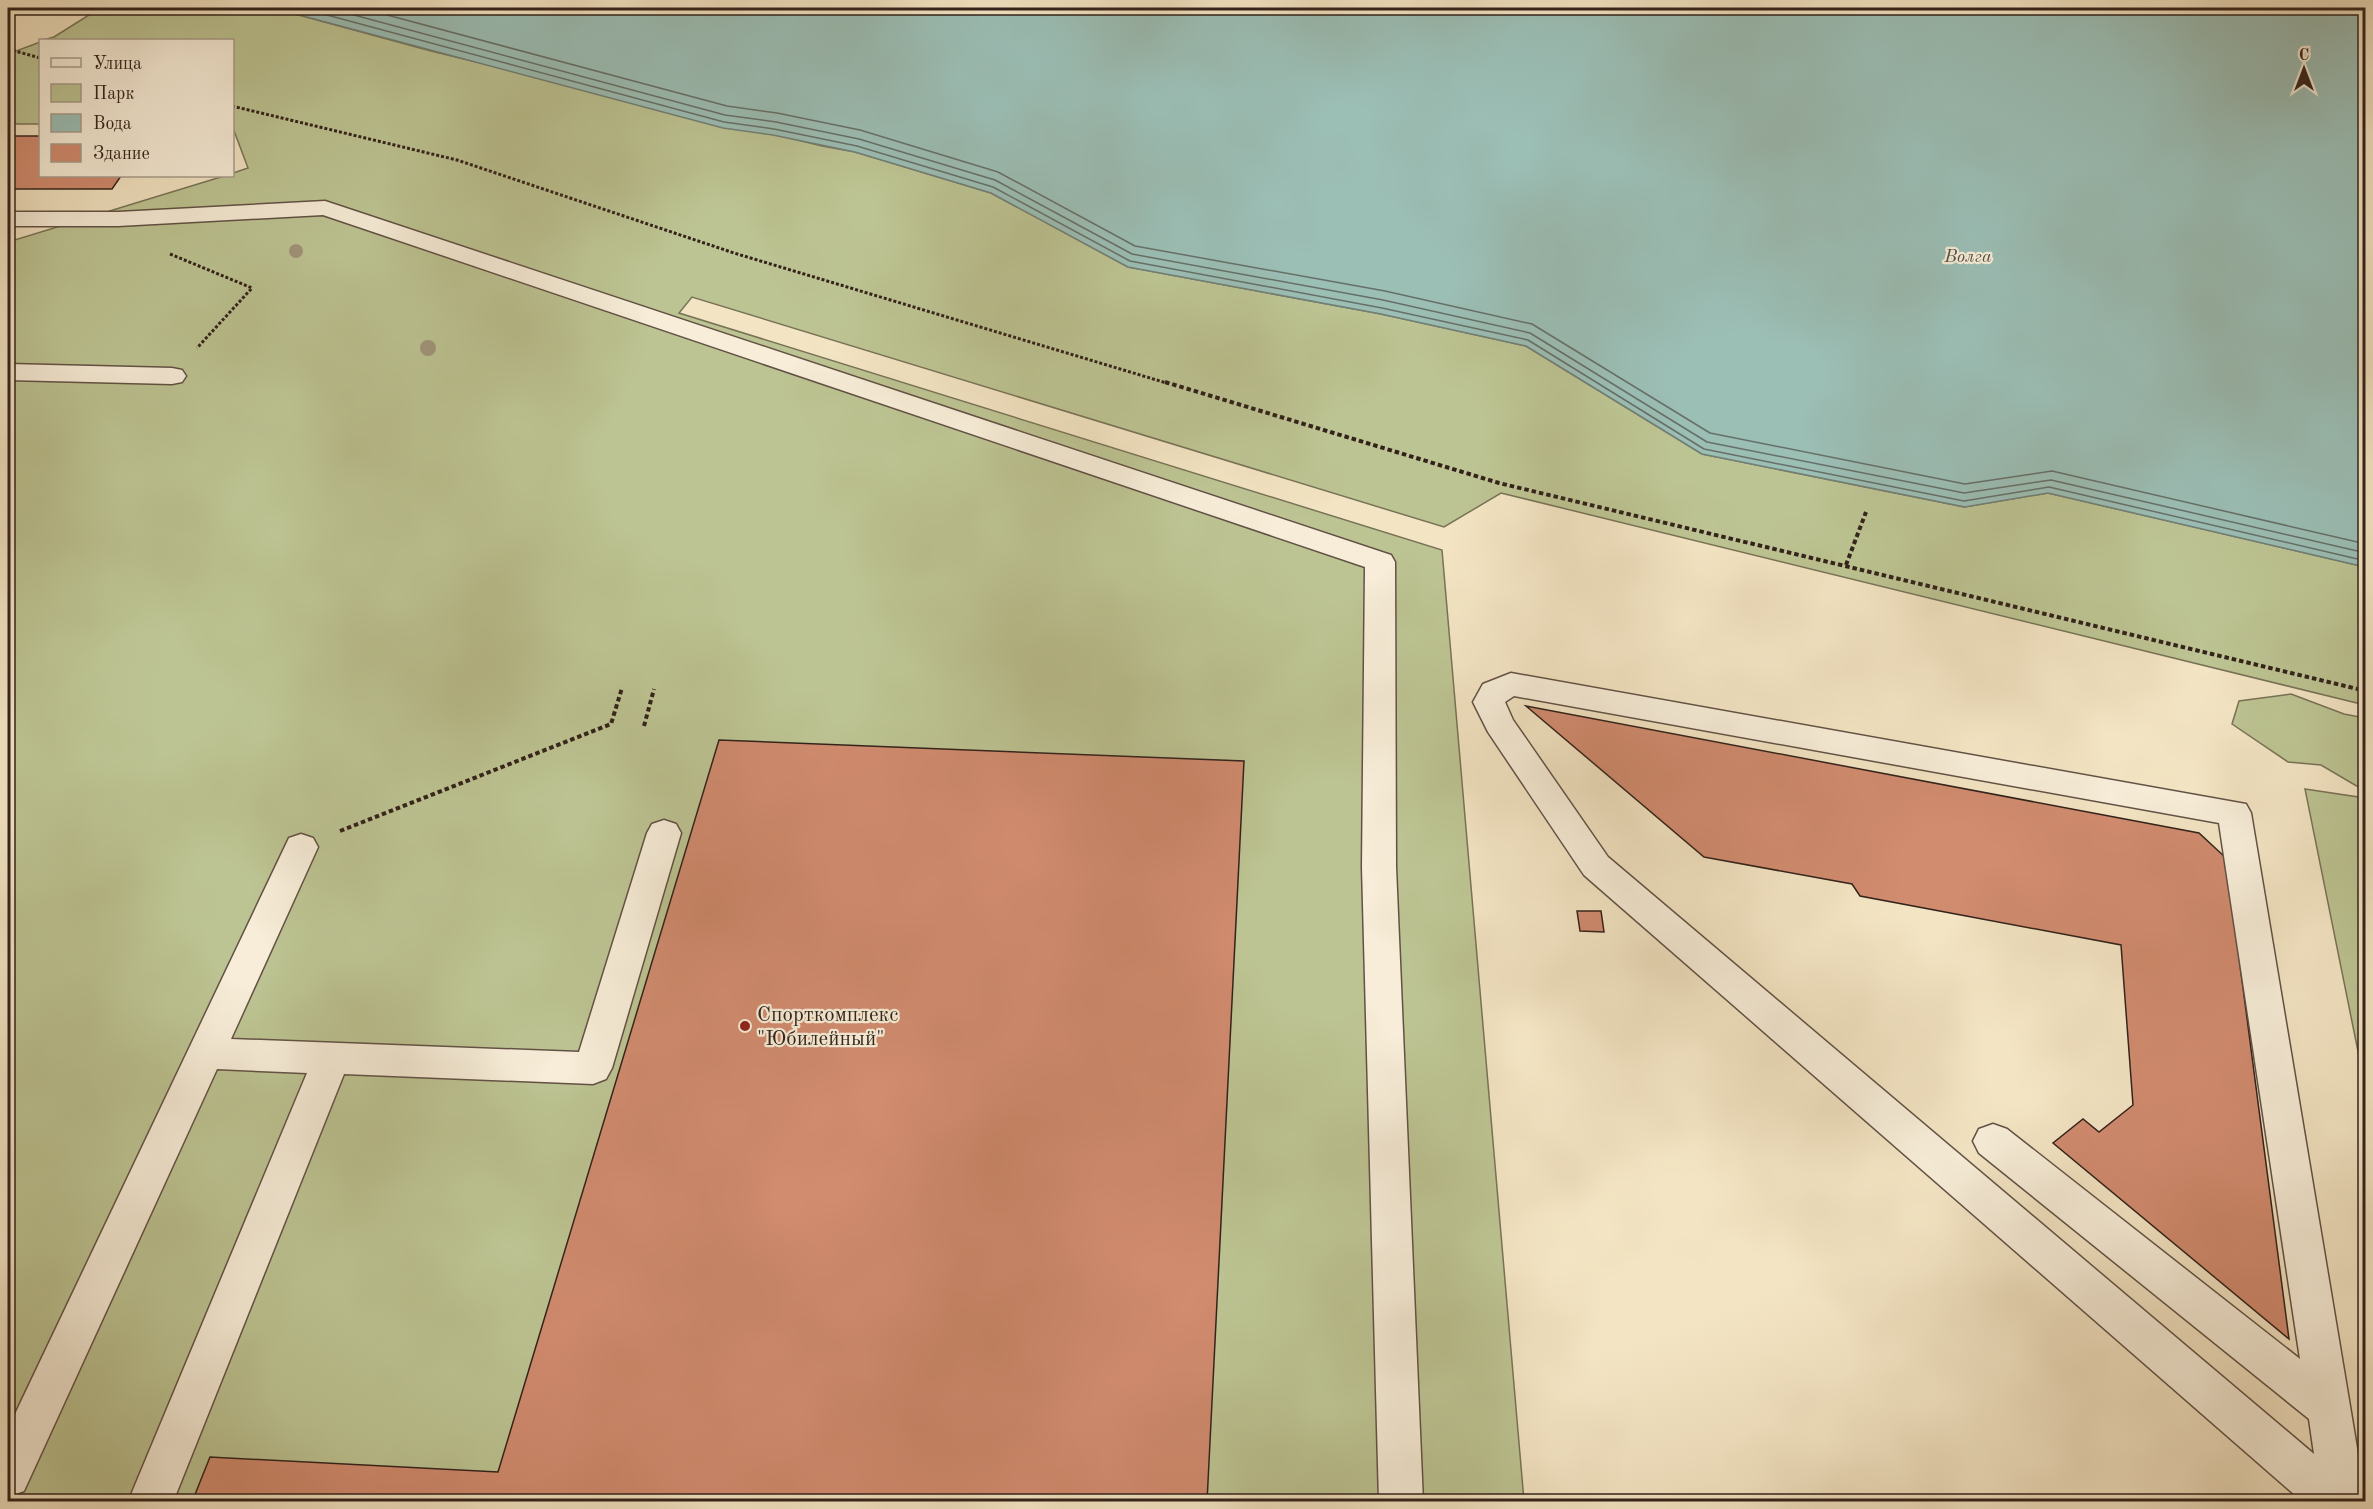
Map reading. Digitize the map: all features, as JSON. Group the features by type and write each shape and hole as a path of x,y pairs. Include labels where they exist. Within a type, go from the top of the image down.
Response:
{"lane":[{"path":"8,219 118,219 325,208 1380,562 1379,867 1401,1502"},
{"path":"8,372 172,376"},
{"path":"2337,1502 1596,866 1499,724 1489,702 1494,692 1511,684 2234,813 2327,1407 2344,1502"},
{"path":"204,1053 593,1068 664,833"},
{"path":"8,1476 301,847"},
{"path":"150,1502 332,1058"},
{"path":"1993,1141 2327,1407"}],"path":[{"path":"8,49 39,58"},
{"path":"234,106 457,160 734,253 1498,483 2366,691"},
{"path":"118,219 140,241 252,288 172,376"},
{"path":"1846,566 1866,512"},
{"path":"301,847 611,724 622,688"},
{"path":"644,726 654,689"}],"green space":[{"name":"Спорткомплекс \"Юбилейный\"","path":"100,8 273,8 431,51 822,146 855,152 991,193 1128,267 1381,314 1526,346 1702,454 1964,507 2048,493 2365,567 2365,705 1501,493 1444,527 692,297 679,313 1442,550 1524,1501 8,1502 8,242 221,177 234,177 234,173 248,168 234,131 234,39 47,39 54,37"},
{"path":"39,42 39,124 17,124 8,120 8,54"},
{"path":"2291,694 2344,714 2365,718 2365,789 2321,765 2288,762 2232,724 2239,701"},
{"path":"2305,789 2365,798 2365,1086"}],"water":[{"name":"Волга","path":"273,8 2365,8 2365,567 2048,493 1965,507 1702,454 1526,346 1381,314 1128,267 991,193 855,152 773,135 723,128"}],"building":[{"path":"8,136 39,136 39,177 120,177 112,189 8,189"},
{"path":"1526,706 2199,833 2226,858 2289,1339 2053,1143 2083,1119 2099,1132 2133,1105 2121,945 1860,896 1852,884 1704,857"},
{"path":"719,740 1244,761 1207,1502 192,1502 210,1457 498,1472"},
{"path":"1577,911 1601,911 1604,932 1580,931"}],"place":[{"name":"Спорткомплекс \"Юбилейный\"","path":"745,1026"}]}
